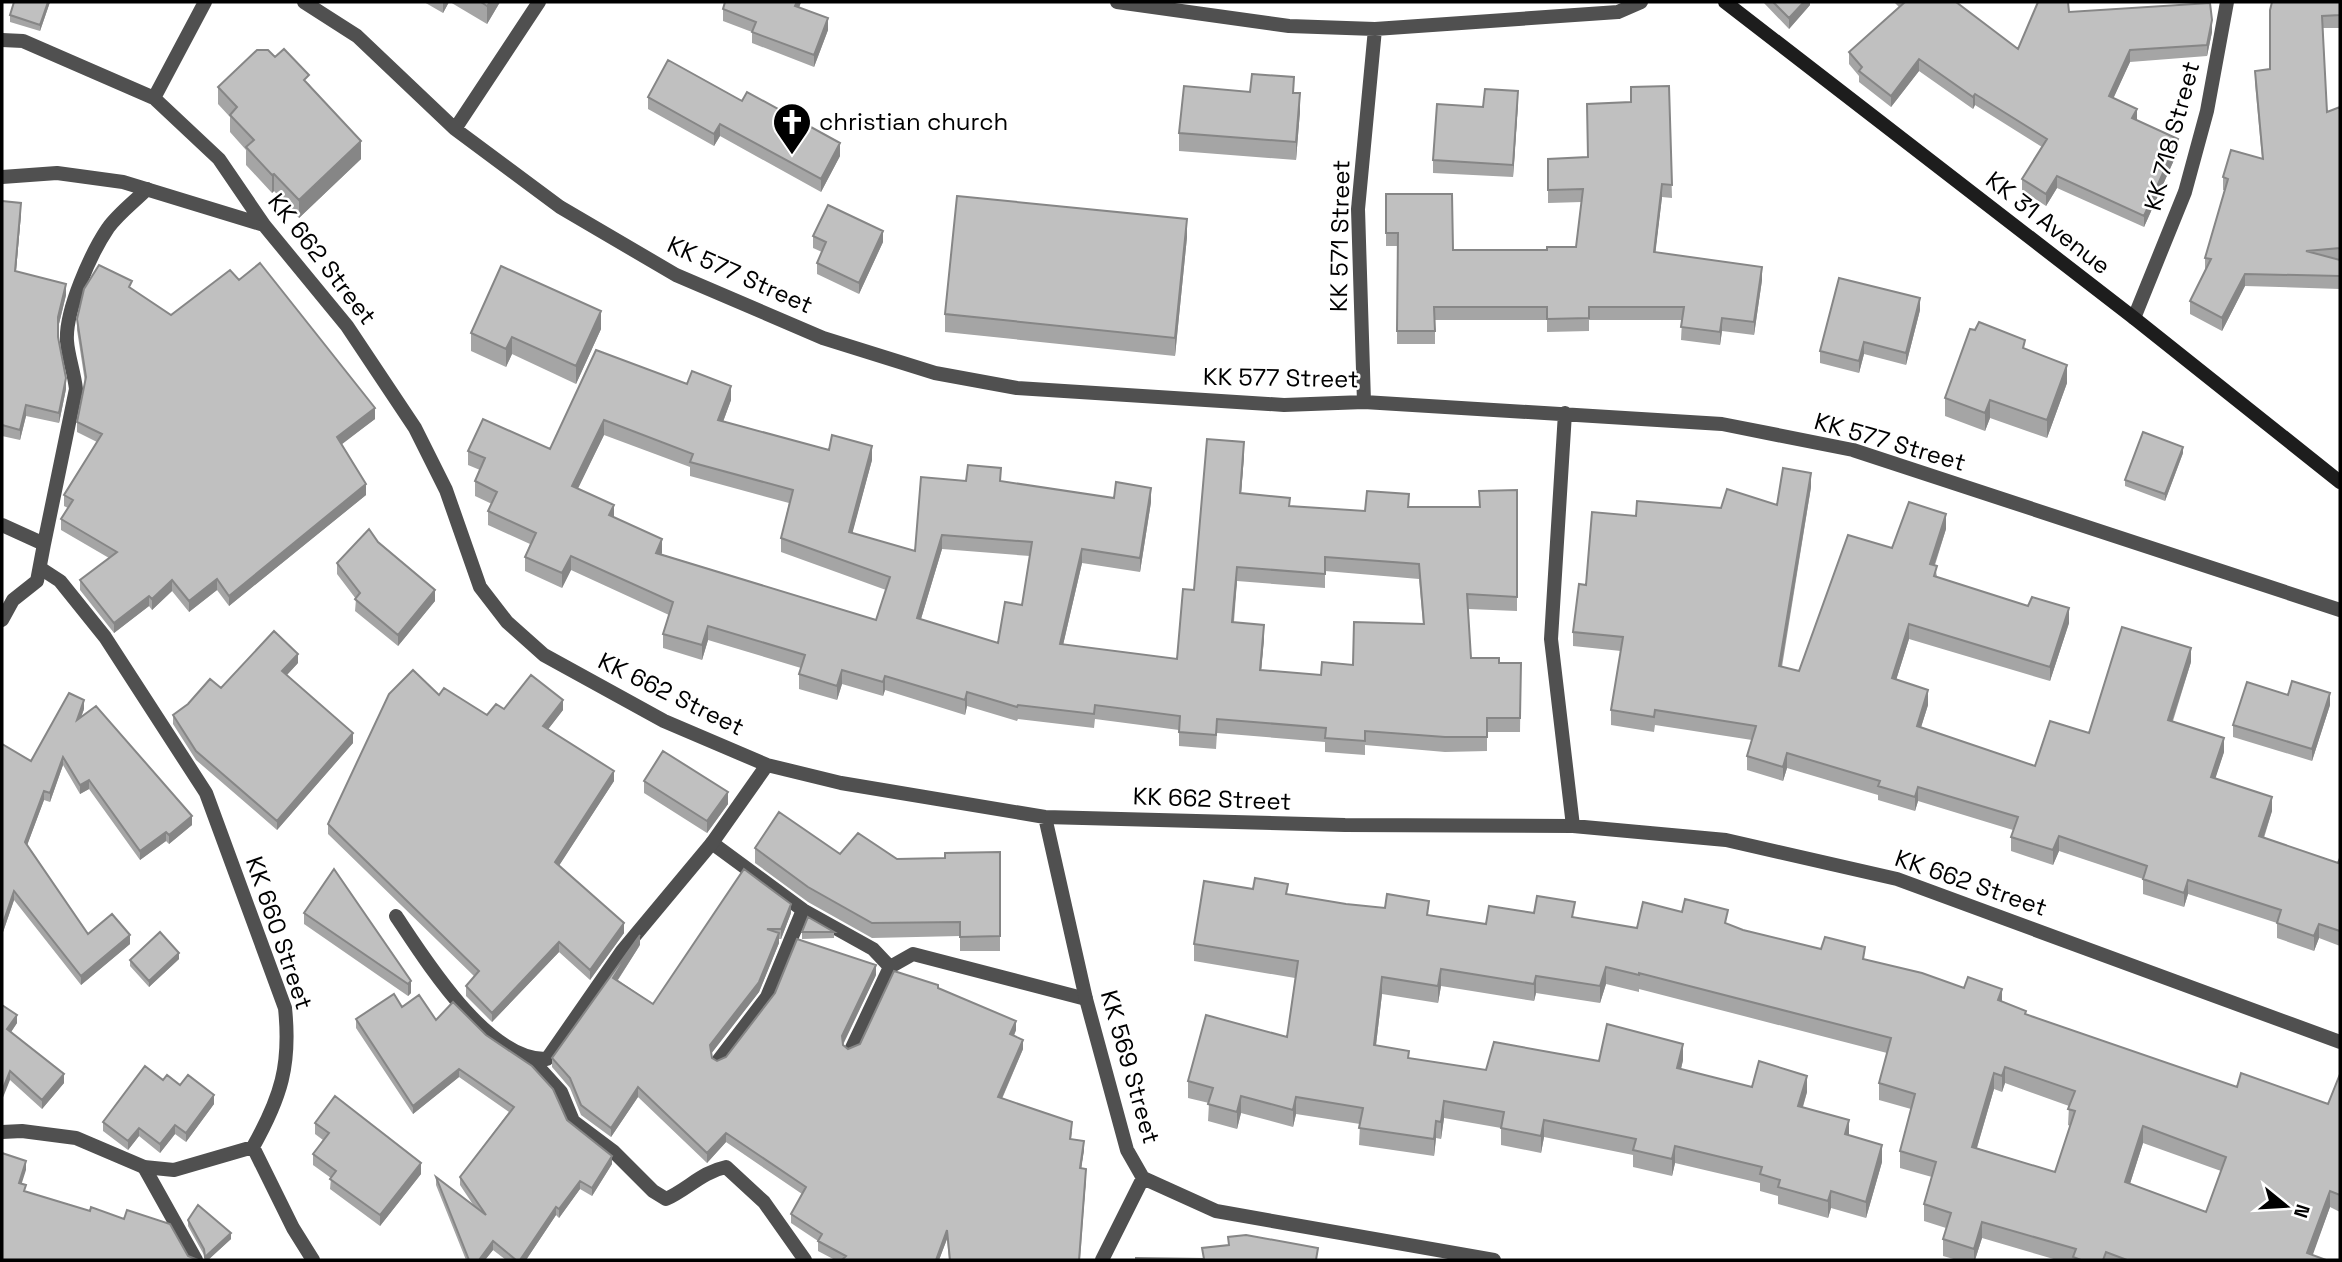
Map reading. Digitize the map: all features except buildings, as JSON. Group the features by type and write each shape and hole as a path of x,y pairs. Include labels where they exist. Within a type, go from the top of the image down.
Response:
{"main road":[{"name":"KK 31 Avenue","path":"1725,2 2134,318 2340,482"}],"street":[{"path":"154,98 205,2"},
{"name":"KK 577 Street","path":"304,2 357,37 455,129 560,207 676,275 824,338 935,373 1017,388 1284,405 1364,402 1722,424 1853,450 2340,610"},
{"path":"455,129 539,2"},
{"path":"1118,2 1289,26 1375,29 1618,12 1641,2"},
{"name":"KK 718 Street","path":"2134,318 2185,192 2207,111 2227,2"},
{"name":"KK 571 Street","path":"1364,402 1358,209 1375,29"},
{"name":"KK 662 Street","path":"2,40 23,41 154,98 219,159 264,225 347,326 415,428 446,490 481,587 507,622 544,655 664,720 767,765 841,783 1045,817 1345,825 1573,826 1726,840 1897,879 2340,1042"},
{"path":"2,177 57,173 123,182 264,225"},
{"path":"2,620 13,600 37,581 40,568 76,389 74,365 67,342 69,318 85,274 108,228 147,189"},
{"path":"1565,413 1550,639 1573,826"},
{"path":"2,525 44,544"},
{"name":"KK 660 Street","path":"40,568 60,581 105,637 206,793 285,1008 289,1045 283,1085 253,1147"},
{"path":"531,1059 547,1059 622,951 712,843 767,765"},
{"name":"KK 569 Street","path":"1045,817 1086,999 1127,1150 1143,1178 1216,1211 1494,1260"},
{"path":"712,843 803,910 873,949 890,967"},
{"path":"718,1061 767,996 803,910"},
{"path":"396,916 424,958 490,1036 531,1059 561,1092 573,1121 613,1151 653,1191 666,1199 682,1192 710,1170 726,1167 764,1202 805,1260"},
{"path":"851,1050 890,967 913,954 1086,999"},
{"path":"2,1132 22,1131 76,1138 144,1167 174,1170 253,1147 313,1260"},
{"path":"144,1167 196,1260"},
{"path":"1102,1260 1143,1178"}],"place":[{"name":"christian church","path":"792,156"}]}
